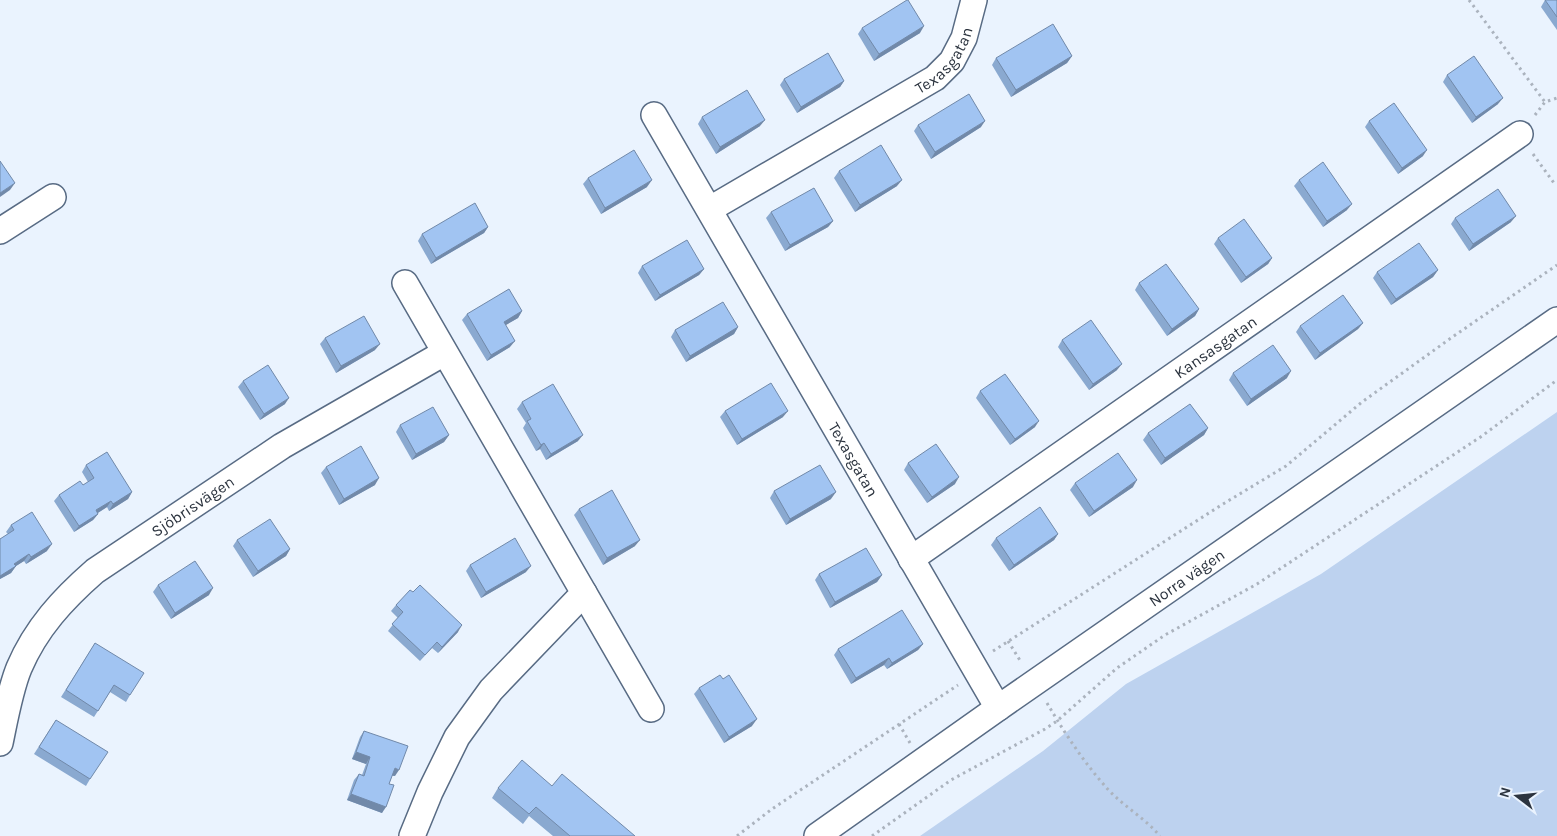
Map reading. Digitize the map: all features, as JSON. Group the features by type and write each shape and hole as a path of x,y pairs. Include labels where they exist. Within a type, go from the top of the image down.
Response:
{"street":[{"name":"Texasgatan","path":"710,209 935,78 952,60 964,38 974,0"},
{"name":"Texasgatan","path":"654,115 998,708"},
{"name":"Kansasgatan","path":"911,559 1520,134"},
{"path":"0,232 53,197"},
{"path":"405,283 652,709"},
{"name":"Norra vägen","path":"817,836 1557,320"},
{"name":"Sjöbrisvägen","path":"0,743 2,718 19,668 42,625 68,594 95,571 282,446 444,353"},
{"path":"412,836 430,792 457,737 491,690 584,593"}],"path":[{"path":"1469,0 1545,102"},
{"path":"1520,134 1554,183 1557,184"},
{"path":"738,836 772,809 964,682 994,650 1286,466 1362,402 1557,265"},
{"path":"872,836 950,780 1058,721 1125,662 1165,635 1258,584 1482,436 1557,380"},
{"path":"1008,641 1082,758 1106,788 1150,824 1160,836"},
{"path":"899,724 912,747"}],"shaded area":[{"path":"1557,412 1557,836 920,836 1043,751 1126,684 1321,574"}],"building":[{"path":"907,0 924,26 879,54 862,28"},
{"path":"1545,0 1557,0 1557,17"},
{"path":"1053,24 1072,56 1016,90 996,58"},
{"path":"828,53 844,81 801,107 784,79"},
{"path":"1474,56 1503,98 1476,117 1447,75"},
{"path":"747,90 765,120 720,147 702,117"},
{"path":"969,94 985,121 935,152 918,125"},
{"path":"1394,103 1427,150 1402,168 1369,121"},
{"path":"881,145 902,180 860,205 839,171"},
{"path":"634,150 652,180 605,208 588,178"},
{"path":"0,161 15,183 0,193"},
{"path":"1323,162 1352,204 1327,221 1299,180"},
{"path":"814,188 833,221 790,245 771,212"},
{"path":"1498,189 1516,216 1473,244 1455,218"},
{"path":"475,203 488,227 436,258 422,234"},
{"path":"1244,219 1272,258 1246,277 1218,238"},
{"path":"687,240 704,269 660,295 642,266"},
{"path":"1419,243 1438,270 1396,299 1377,272"},
{"path":"1166,264 1199,309 1172,329 1139,283"},
{"path":"509,289 522,311 504,322 515,341 491,355 467,314"},
{"path":"1343,295 1363,323 1320,353 1300,326"},
{"path":"723,302 738,327 690,356 675,330"},
{"path":"364,316 380,344 341,366 325,338"},
{"path":"1091,320 1122,364 1093,384 1062,340"},
{"path":"1273,345 1291,371 1251,399 1233,373"},
{"path":"268,365 289,398 264,414 243,381"},
{"path":"1005,374 1039,421 1015,439 980,391"},
{"path":"771,383 788,411 742,439 725,411"},
{"path":"553,384 583,435 551,454 544,443 541,445 527,421 531,419 522,402"},
{"path":"1190,404 1208,428 1165,458 1148,433"},
{"path":"433,407 449,435 416,454 400,425"},
{"path":"936,444 959,477 932,497 908,463"},
{"path":"361,446 379,478 344,499 326,467"},
{"path":"107,452 132,492 113,504 111,501 96,510 98,514 79,526 59,495 80,481 83,485 94,478 86,465"},
{"path":"1118,453 1137,480 1094,511 1075,483"},
{"path":"820,465 836,492 790,519 774,491"},
{"path":"612,490 640,540 607,558 579,509"},
{"path":"1040,507 1058,534 1014,565 996,538"},
{"path":"32,512 52,544 31,557 29,554 14,564 16,566 0,576 0,539 14,530 11,525"},
{"path":"270,519 290,549 258,571 237,540"},
{"path":"515,538 531,566 486,592 470,565"},
{"path":"866,548 882,575 835,602 819,574"},
{"path":"195,561 213,588 175,613 158,585"},
{"path":"420,585 462,625 442,647 437,642 425,655 392,624 403,612 396,605 410,590 413,592"},
{"path":"902,610 923,644 892,663 889,658 856,678 838,649"},
{"path":"95,643 144,673 130,695 114,685 98,711 66,690"},
{"path":"720,675 723,679 729,675 757,719 729,737 699,688"},
{"path":"56,720 108,752 90,779 39,747"},
{"path":"364,731 408,746 399,770 395,768 389,784 394,785 386,807 351,794 359,774 364,776 370,757 356,752"},
{"path":"522,760 552,786 562,774 635,836 570,836 536,807 529,814 498,788"}]}
